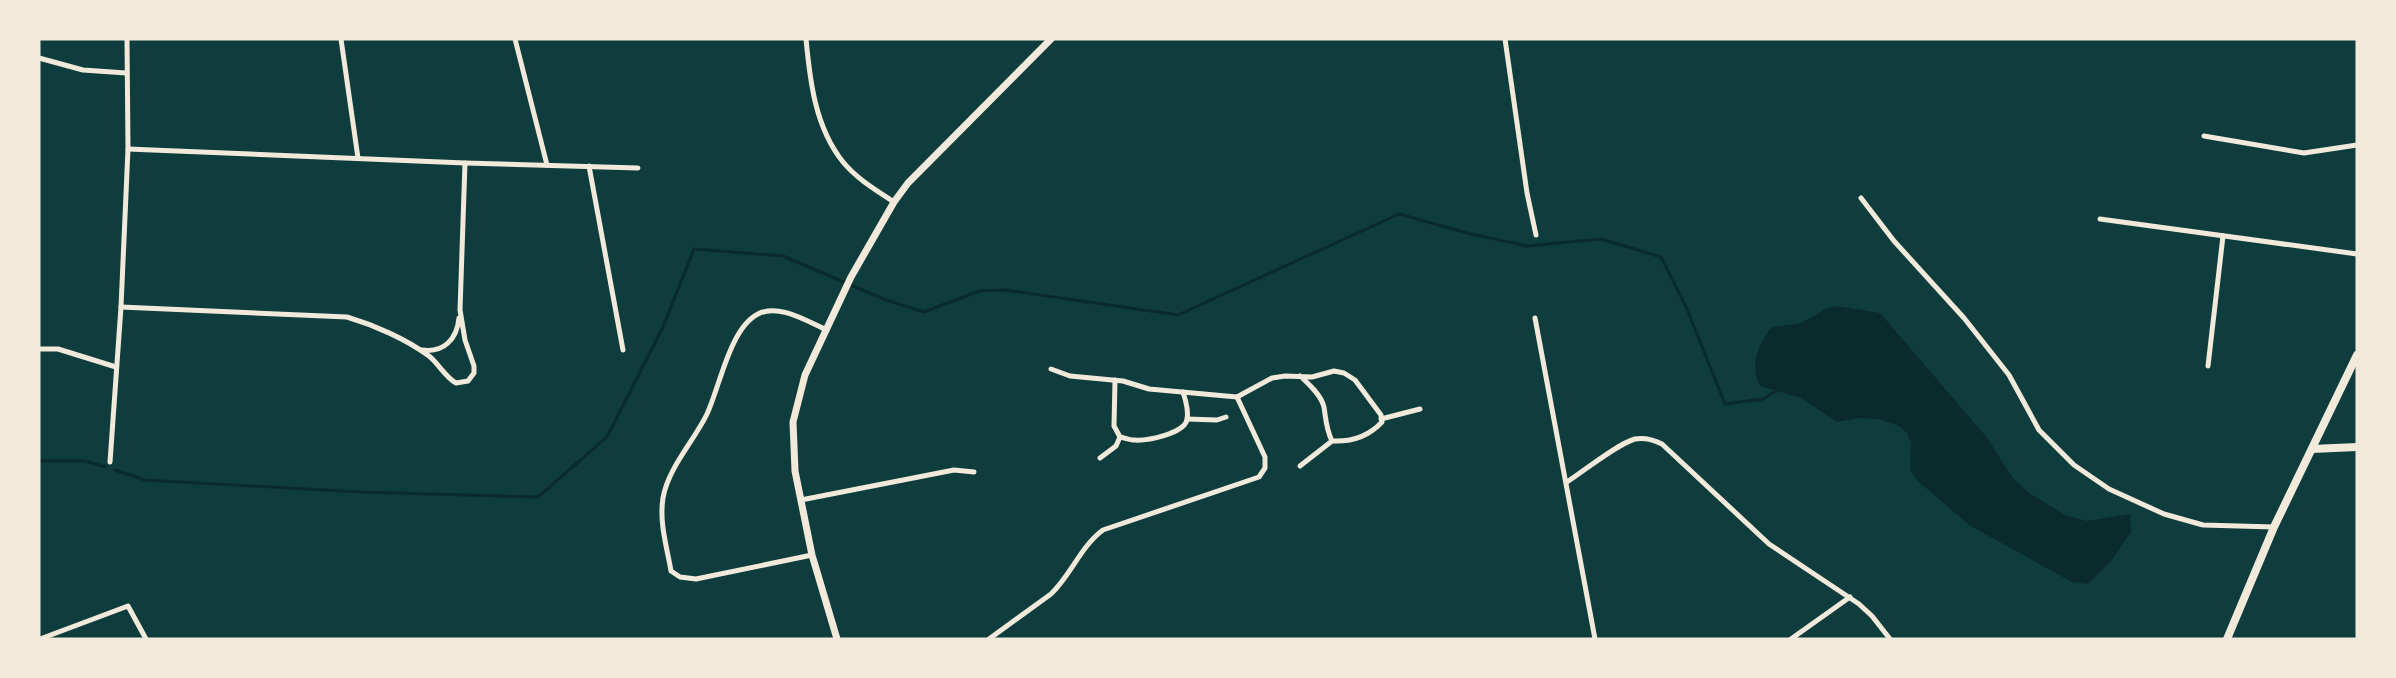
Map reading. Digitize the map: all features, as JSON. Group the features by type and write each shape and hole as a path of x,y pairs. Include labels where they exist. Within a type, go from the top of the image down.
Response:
{"main road":[{"path":"2227,639 2274,528 2357,355"},
{"path":"2312,449 2357,447"}],"street":[{"path":"110,462 121,308 128,149 127,39"},
{"path":"340,39 358,158"},
{"path":"515,39 547,165"},
{"path":"806,39 810,75 824,130 842,161 894,202"},
{"path":"837,639 812,555 795,471 793,422 805,375 850,277 894,202 908,183 1051,39"},
{"path":"1505,39 1527,193 1536,235"},
{"path":"39,58 100,73 126,73"},
{"path":"2204,136 2304,153 2357,146"},
{"path":"128,149 638,168"},
{"path":"121,308 347,316 363,321 418,348 429,351 438,350 451,341 456,334 460,310 465,163"},
{"path":"589,166 624,350"},
{"path":"1861,198 1894,241 1964,318 2009,375 2039,430 2074,465 2109,489 2164,514 2203,525 2274,528"},
{"path":"2100,219 2357,254"},
{"path":"2208,366 2223,236"},
{"path":"418,348 433,360 451,380 462,384 468,381 474,373 474,366 465,340 460,310"},
{"path":"812,555 696,579 680,577 671,571 661,517 666,486 708,412 737,337 747,323 759,313 779,310 827,330"},
{"path":"1534,318 1567,482 1595,639"},
{"path":"39,349 58,349 116,367"},
{"path":"1051,369 1070,376 1115,380 1149,389 1237,397 1272,378 1312,377 1334,371 1344,373 1355,380 1381,415 1382,422 1373,431 1344,442 1332,441 1300,466"},
{"path":"1300,376 1312,388 1323,405 1326,430 1332,441"},
{"path":"1115,380 1114,426 1120,437 1133,441 1164,436 1180,429 1187,419 1186,401 1182,392"},
{"path":"989,639 1051,594 1060,585 1093,537 1103,530 1259,477 1265,468 1265,457 1237,397"},
{"path":"1382,419 1420,409"},
{"path":"1187,419 1216,420 1226,417"},
{"path":"1100,458 1116,446 1120,437"},
{"path":"1567,482 1635,439 1654,440 1662,444 1769,544 1850,597 1872,616 1890,639"},
{"path":"801,500 954,470 974,472"},
{"path":"1791,639 1850,597"},
{"path":"40,639 128,606 146,639"}],"water":[{"path":"1837,306 1880,313 1988,439 2012,477 2029,493 2065,515 2087,521 2130,514 2131,532 2111,561 2088,584 2072,582 1969,525 1919,482 1910,471 1911,443 1907,433 1899,426 1878,419 1859,418 1837,422 1801,398 1760,386 1755,363 1759,348 1772,327 1802,323 1825,309"}],"waterway":[{"path":"115,470 145,480 361,492 538,497 607,437 663,327 694,249 783,256 886,300 924,312 979,291 1005,290 1178,315 1399,214 1467,233 1527,246 1601,239 1661,257 1687,309 1725,404 1763,399 1776,391"},
{"path":"39,461 85,461 105,467"}]}
